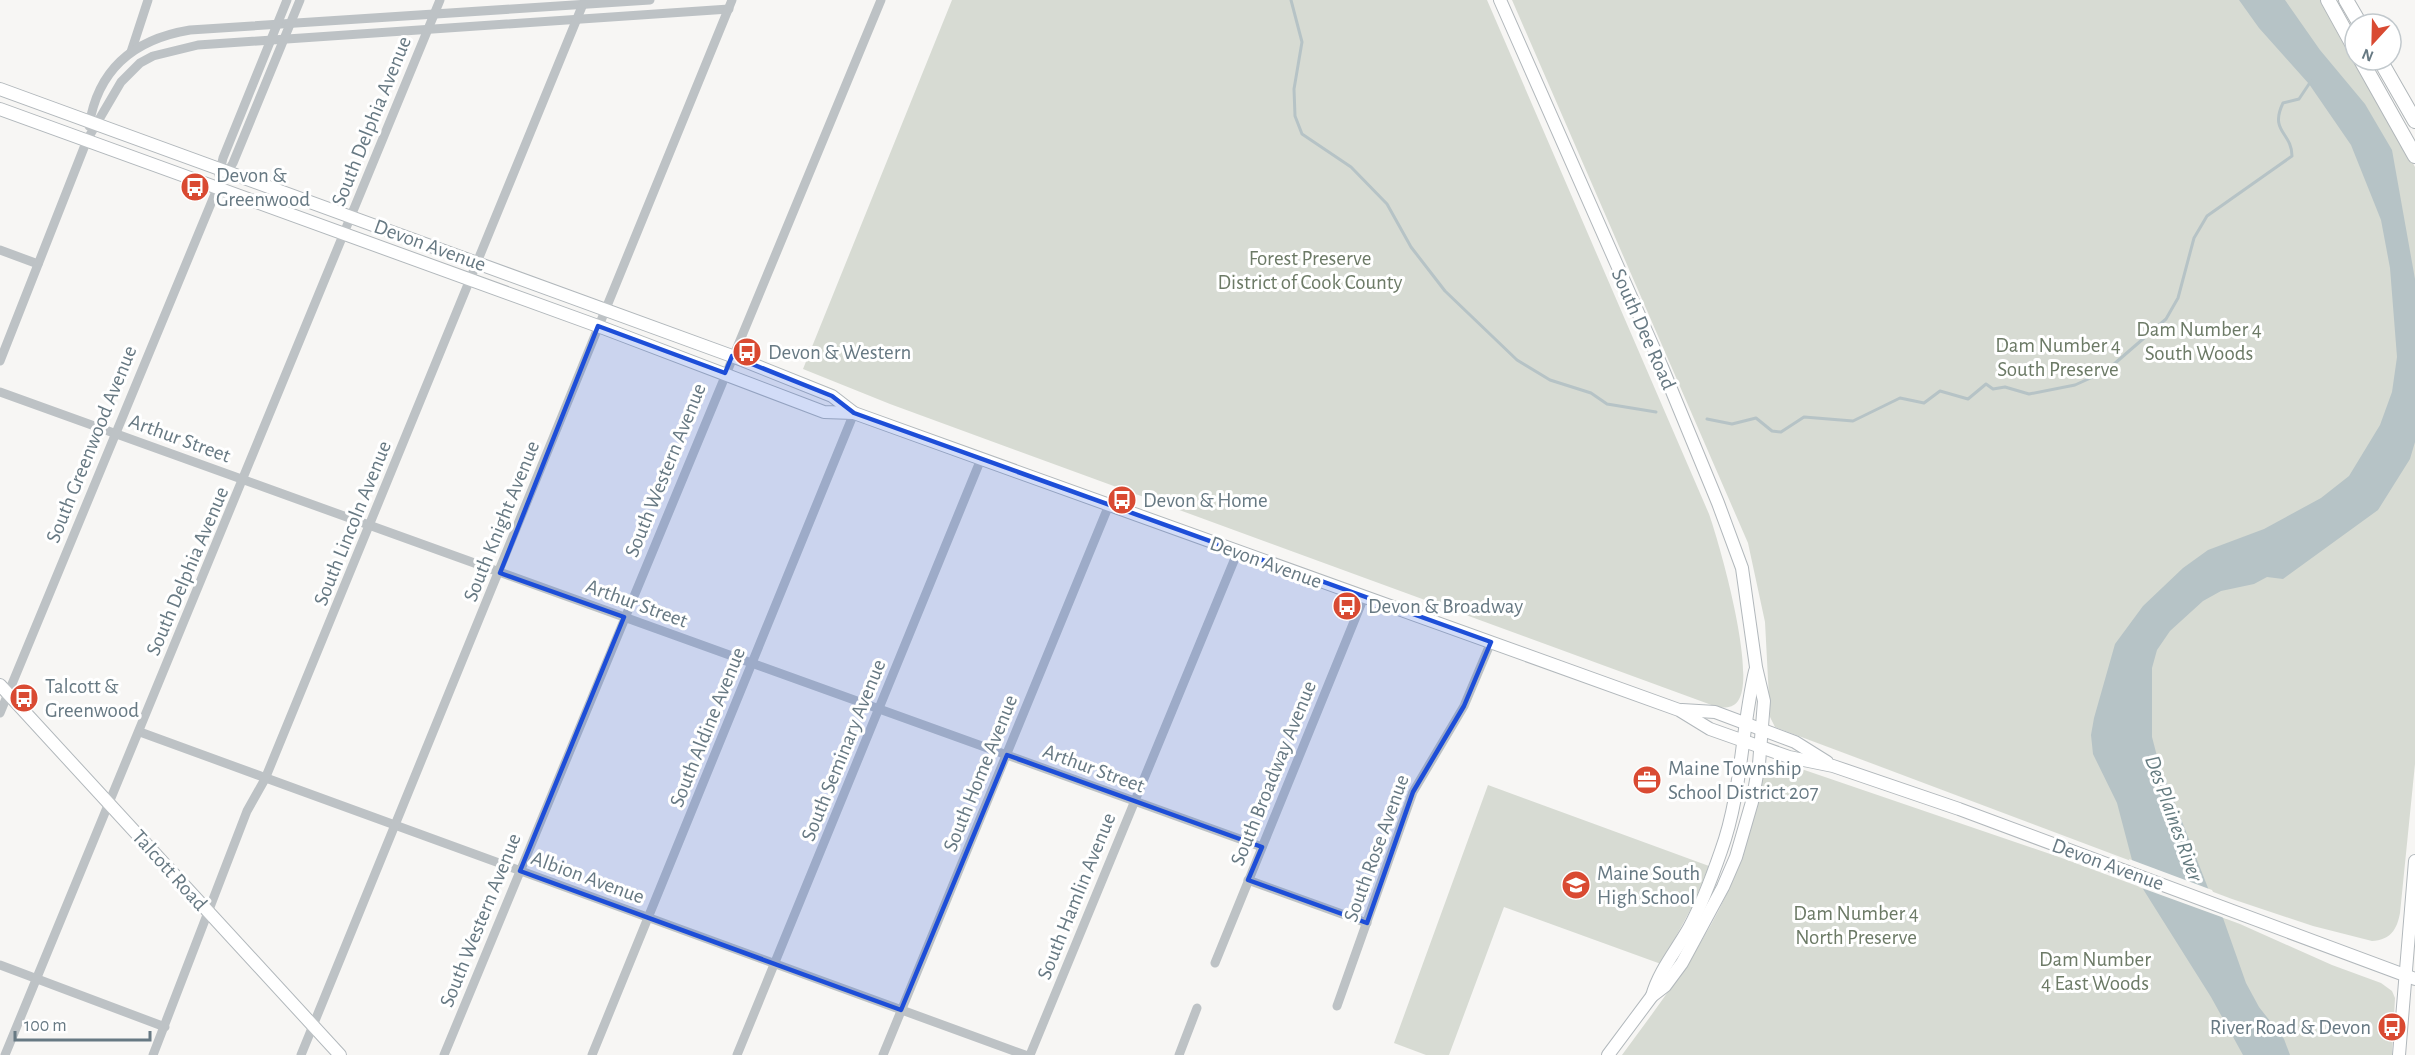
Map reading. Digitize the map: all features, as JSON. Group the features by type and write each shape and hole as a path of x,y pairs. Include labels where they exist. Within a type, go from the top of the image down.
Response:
{"main road":[{"path":"2333,2 2343,25"},
{"path":"2368,72 2415,156"},
{"path":"2387,72 2415,121"}],"street":[{"name":"South Greenwood Avenue","path":"224,171 223,158 287,0"},
{"name":"South Greenwood Avenue","path":"0,713 4,690 115,434 224,171 300,0"},
{"name":"South Delphia Avenue","path":"5,1055 440,0"},
{"path":"94,124 92,108 104,82 131,52 154,38 178,32 650,0"},
{"name":"South Western Avenue","path":"444,1055 880,0"},
{"name":"South Dee Road","path":"1500,0 1684,420 1742,568 1756,667 1764,701 1761,747 1745,831 1724,887 1682,963 1665,986 1652,996 1608,1055"},
{"path":"131,52 145,1"},
{"name":"South Lincoln Avenue","path":"153,1055 247,811 265,779 583,4"},
{"path":"0,361 94,124 121,82 140,63 161,53 182,47 577,20 730,5"},
{"name":"South Knight Avenue","path":"302,1055 393,824 500,573 598,326 730,5"},
{"path":"131,52 140,63"},
{"name":"Devon Avenue","path":"0,89 732,356 832,396 854,413 1679,710 1710,729 1789,757 1833,766 2133,873 2410,977"},
{"name":"Devon Avenue","path":"0,109 598,326 824,412 854,413"},
{"path":"0,250 38,264"},
{"name":"Arthur Street","path":"0,392 1262,848"},
{"name":"South Aldine Avenue","path":"592,1055 854,413"},
{"name":"South Seminary Avenue","path":"737,1055 981,459"},
{"name":"South Home Avenue","path":"883,1055 1109,505"},
{"name":"South Hamlin Avenue","path":"1030,1055 1238,551"},
{"name":"South Broadway Avenue","path":"1215,963 1364,597"},
{"name":"South Rose Avenue","path":"1337,1006 1413,792 1464,706 1491,642"},
{"name":"South Dee Road","path":"1652,996 1657,979 1689,926 1721,852 1734,809 1756,667"},
{"name":"Talcott Road","path":"4,690 110,802 340,1055"},
{"name":"Devon Avenue","path":"1679,710 1714,712 1795,742 1833,766"},
{"name":"Albion Avenue","path":"140,732 1025,1055"},
{"path":"2399,1055 2410,977 2415,861"},
{"path":"1248,880 1367,923"},
{"path":"0,965 165,1027"},
{"path":"1179,1055 1197,1008"}],"highlighted area":[{"path":"598,326 725,373 732,356 832,396 854,413 1491,642 1464,706 1413,792 1367,923 1248,880 1262,847 1007,755 901,1010 520,871 624,617 500,573"}],"green space":[{"name":"Forest Preserve District of Cook County","path":"952,0 1487,0 1709,514 1728,580 1740,639 1743,687 1738,701 1729,707 1717,707 890,404 803,369"},
{"name":"Dam Number 4 South Woods","path":"1512,0 2320,0 2343,40 2343,72 2361,72 2415,167 2415,764 2400,913 2392,933 2384,939 2372,941 2313,926 2232,899 1775,727 1770,717 1765,622 1748,543"},
{"name":"Dam Number 4 North Preserve","path":"1781,762 2059,857 2240,924 2332,965 2381,983 2392,991 2395,998 2392,1055 1622,1055 1679,977 1705,936 1734,878 1745,848 1765,770"},
{"path":"1488,785 1709,866 1693,905 1661,964 1504,907 1449,1055 1426,1055 1394,1043"}],"water":[{"name":"Des Plaines River","path":"2239,0 2285,0 2320,50 2365,104 2392,150 2415,279 2415,442 2410,459 2378,510 2283,579 2267,577 2254,584 2221,591 2203,601 2170,631 2157,650 2152,668 2152,737 2158,760 2208,888 2223,918 2246,983 2259,1007 2284,1039 2290,1055 2243,1055 2211,997 2143,889 2132,860 2117,803 2093,754 2091,735 2115,644 2143,606 2183,568 2208,550 2264,529 2321,498 2349,476 2380,425 2392,392 2397,357 2390,268 2381,220 2351,145 2309,84 2259,28"}],"pier":[{"path":"2129,859 2212,890 2227,919 2139,887"}],"waterway":[{"path":"1291,0 1302,42 1294,89 1295,116 1302,134 1351,167 1387,204 1411,247 1445,291 1517,360 1550,380 1591,393 1607,404 1656,412"},
{"path":"1707,419 1732,424 1756,418 1772,431 1781,432 1804,417 1853,421 1900,398 1924,403 1940,391 1968,399 1986,384 1993,389 2005,387 2029,394 2075,385 2106,371 2166,319 2178,298 2194,238 2207,216 2292,156 2289,142 2278,120 2279,113 2283,103 2299,99 2311,81"}],"place":[{"name":"Devon & Greenwood","path":"195,187"},
{"name":"Devon & Western","path":"747,352"},
{"name":"Devon & Home","path":"1122,500"},
{"name":"Devon & Broadway","path":"1347,606"},
{"name":"Talcott & Greenwood","path":"24,698"},
{"name":"Maine Township School District 207","path":"1647,780"},
{"name":"Maine South High School","path":"1576,885"},
{"name":"River Road & Devon","path":"2392,1027"}],"park label":[{"name":"Dam Number 4 South Preserve","path":"2058,357"},
{"name":"Dam Number 4 East Woods","path":"2095,971"}]}
